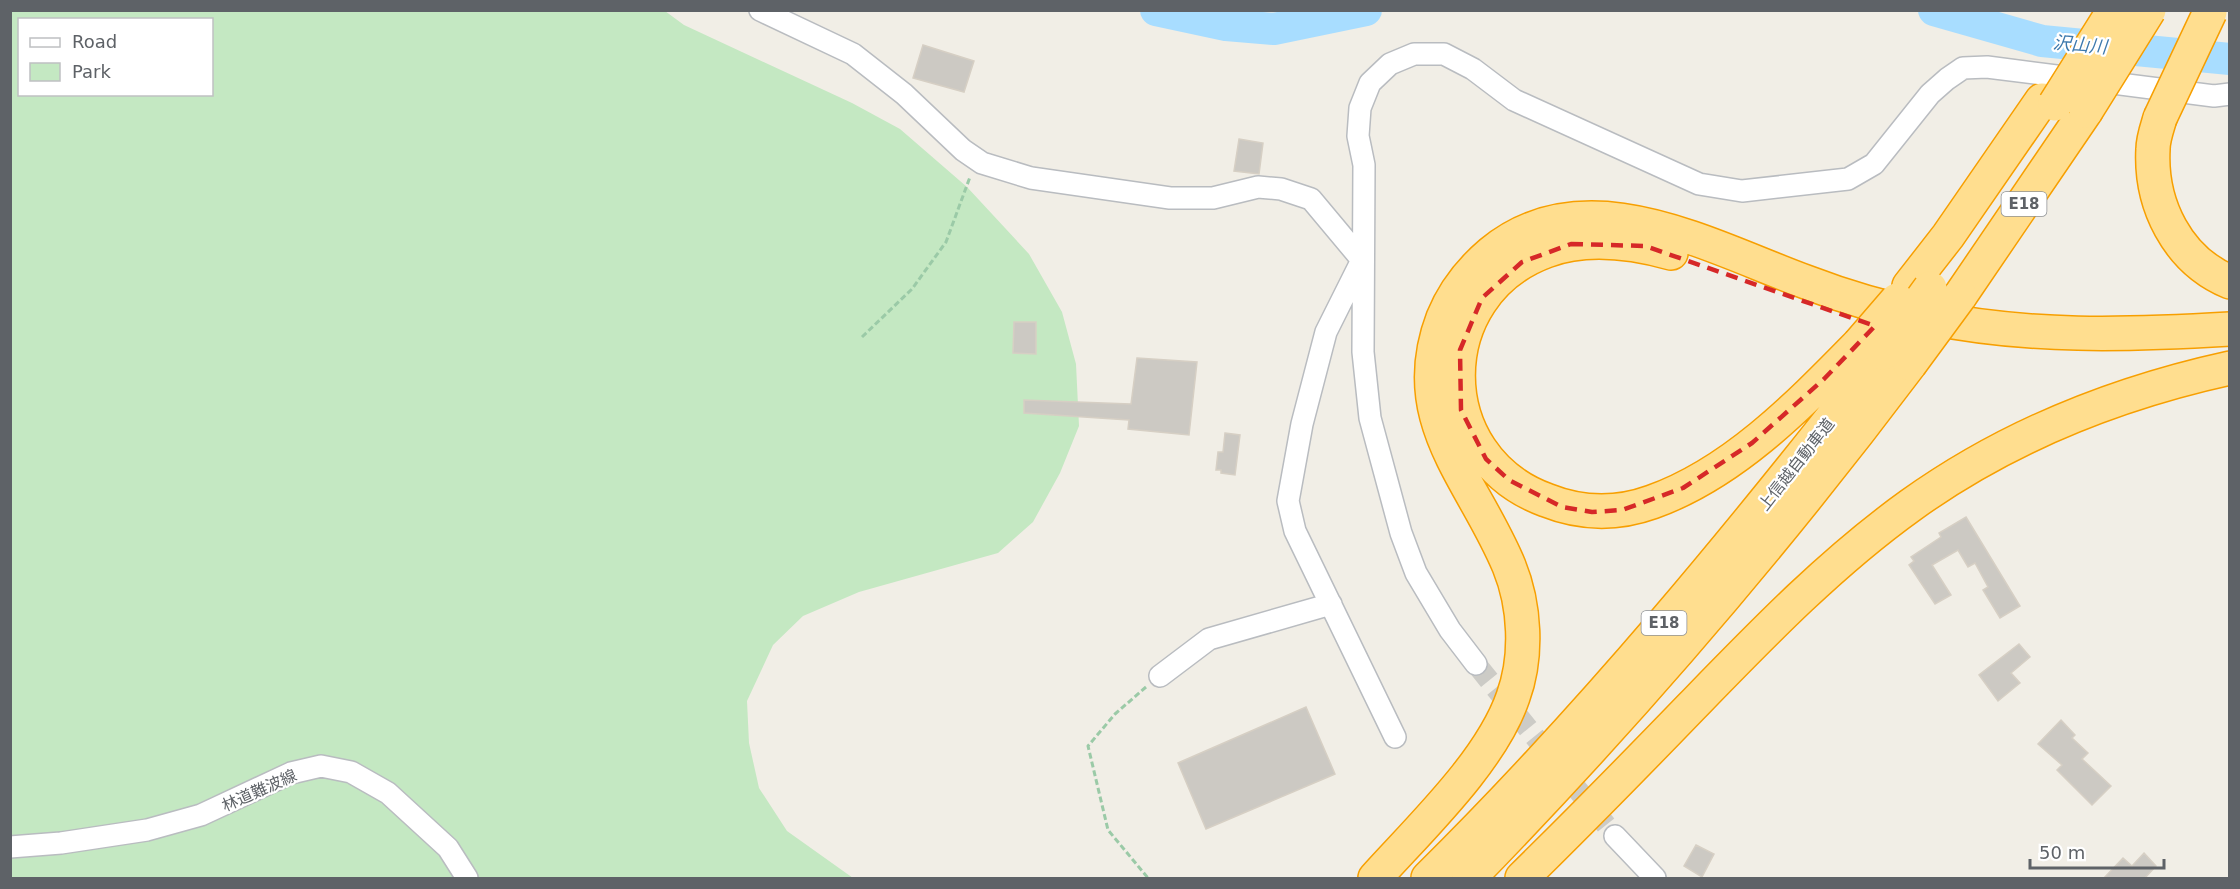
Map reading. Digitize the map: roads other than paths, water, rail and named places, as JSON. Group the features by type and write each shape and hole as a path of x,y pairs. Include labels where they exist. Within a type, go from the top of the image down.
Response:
{"highway":[{"path":"1933,290 1954,228 2061,105 2100,10"},
{"name":"上信越自動車道","path":"1428,879 1599,698 1757,513 1884,353 1933,290 2061,105 2114,10"},
{"name":"上信越自動車道","path":"2061,105 2149,10"},
{"path":"2211,11 2160,118 2152,148 2153,178 2158,203 2167,225 2182,247 2200,264 2229,282"},
{"path":"1375,879 1479,760 1500,725 1514,695 1518,675 1522,632 1520,600 1509,565 1470,495 1439,427 1432,398 1431,369 1435,340 1445,312 1473,270 1501,244 1526,231 1552,222 1585,218 1617,219 1692,238 1810,284 1874,305 1965,325 2008,331 2097,335 2229,329"},
{"path":"1884,353 1788,413 1716,469 1652,502 1622,510 1592,512 1562,507 1535,496 1509,480 1486,459 1470,435 1461,410 1457,381 1460,350 1468,322 1482,298 1501,278 1522,262 1546,250 1571,244 1605,242 1645,246 1683,257 1852,319 1905,335 1958,346 2053,356 2229,350"},
{"name":"上信越自動車道","path":"1469,879 1607,734 1693,636 1836,462 1884,353"},
{"path":"1522,879 1781,616 1828,572 1911,504 2003,448 2052,425 2144,389 2229,368"}],"street":[{"path":"760,10 853,54 903,94 963,150 977,159 1030,178 1170,198 1213,198 1258,187 1281,189 1311,199 1362,260"},
{"path":"1476,664 1431,601 1416,573 1401,533 1370,418 1363,352 1364,165 1358,136 1360,108 1370,83 1390,64 1414,54 1444,54 1473,69 1514,100 1700,184 1742,191 1848,179 1857,174 1874,164 1930,94 1963,68 1987,67 2214,96 2229,94"},
{"path":"1362,260 1326,332 1302,424 1288,501 1295,531 1395,737"},
{"path":"1160,676 1209,639 1331,604"},
{"name":"林道難波線","path":"10,847 61,843 147,830 201,815 291,773 321,766 351,772 388,793 448,848 467,879"},
{"path":"1615,836 1655,879"}],"waterway":[{"name":"沢山川","path":"1156,10 1226,25 1274,29 1366,10"},
{"name":"沢山川","path":"1934,10 2042,41 2230,59"}],"tunnel":[{"path":"1476,664 1615,836"}]}
